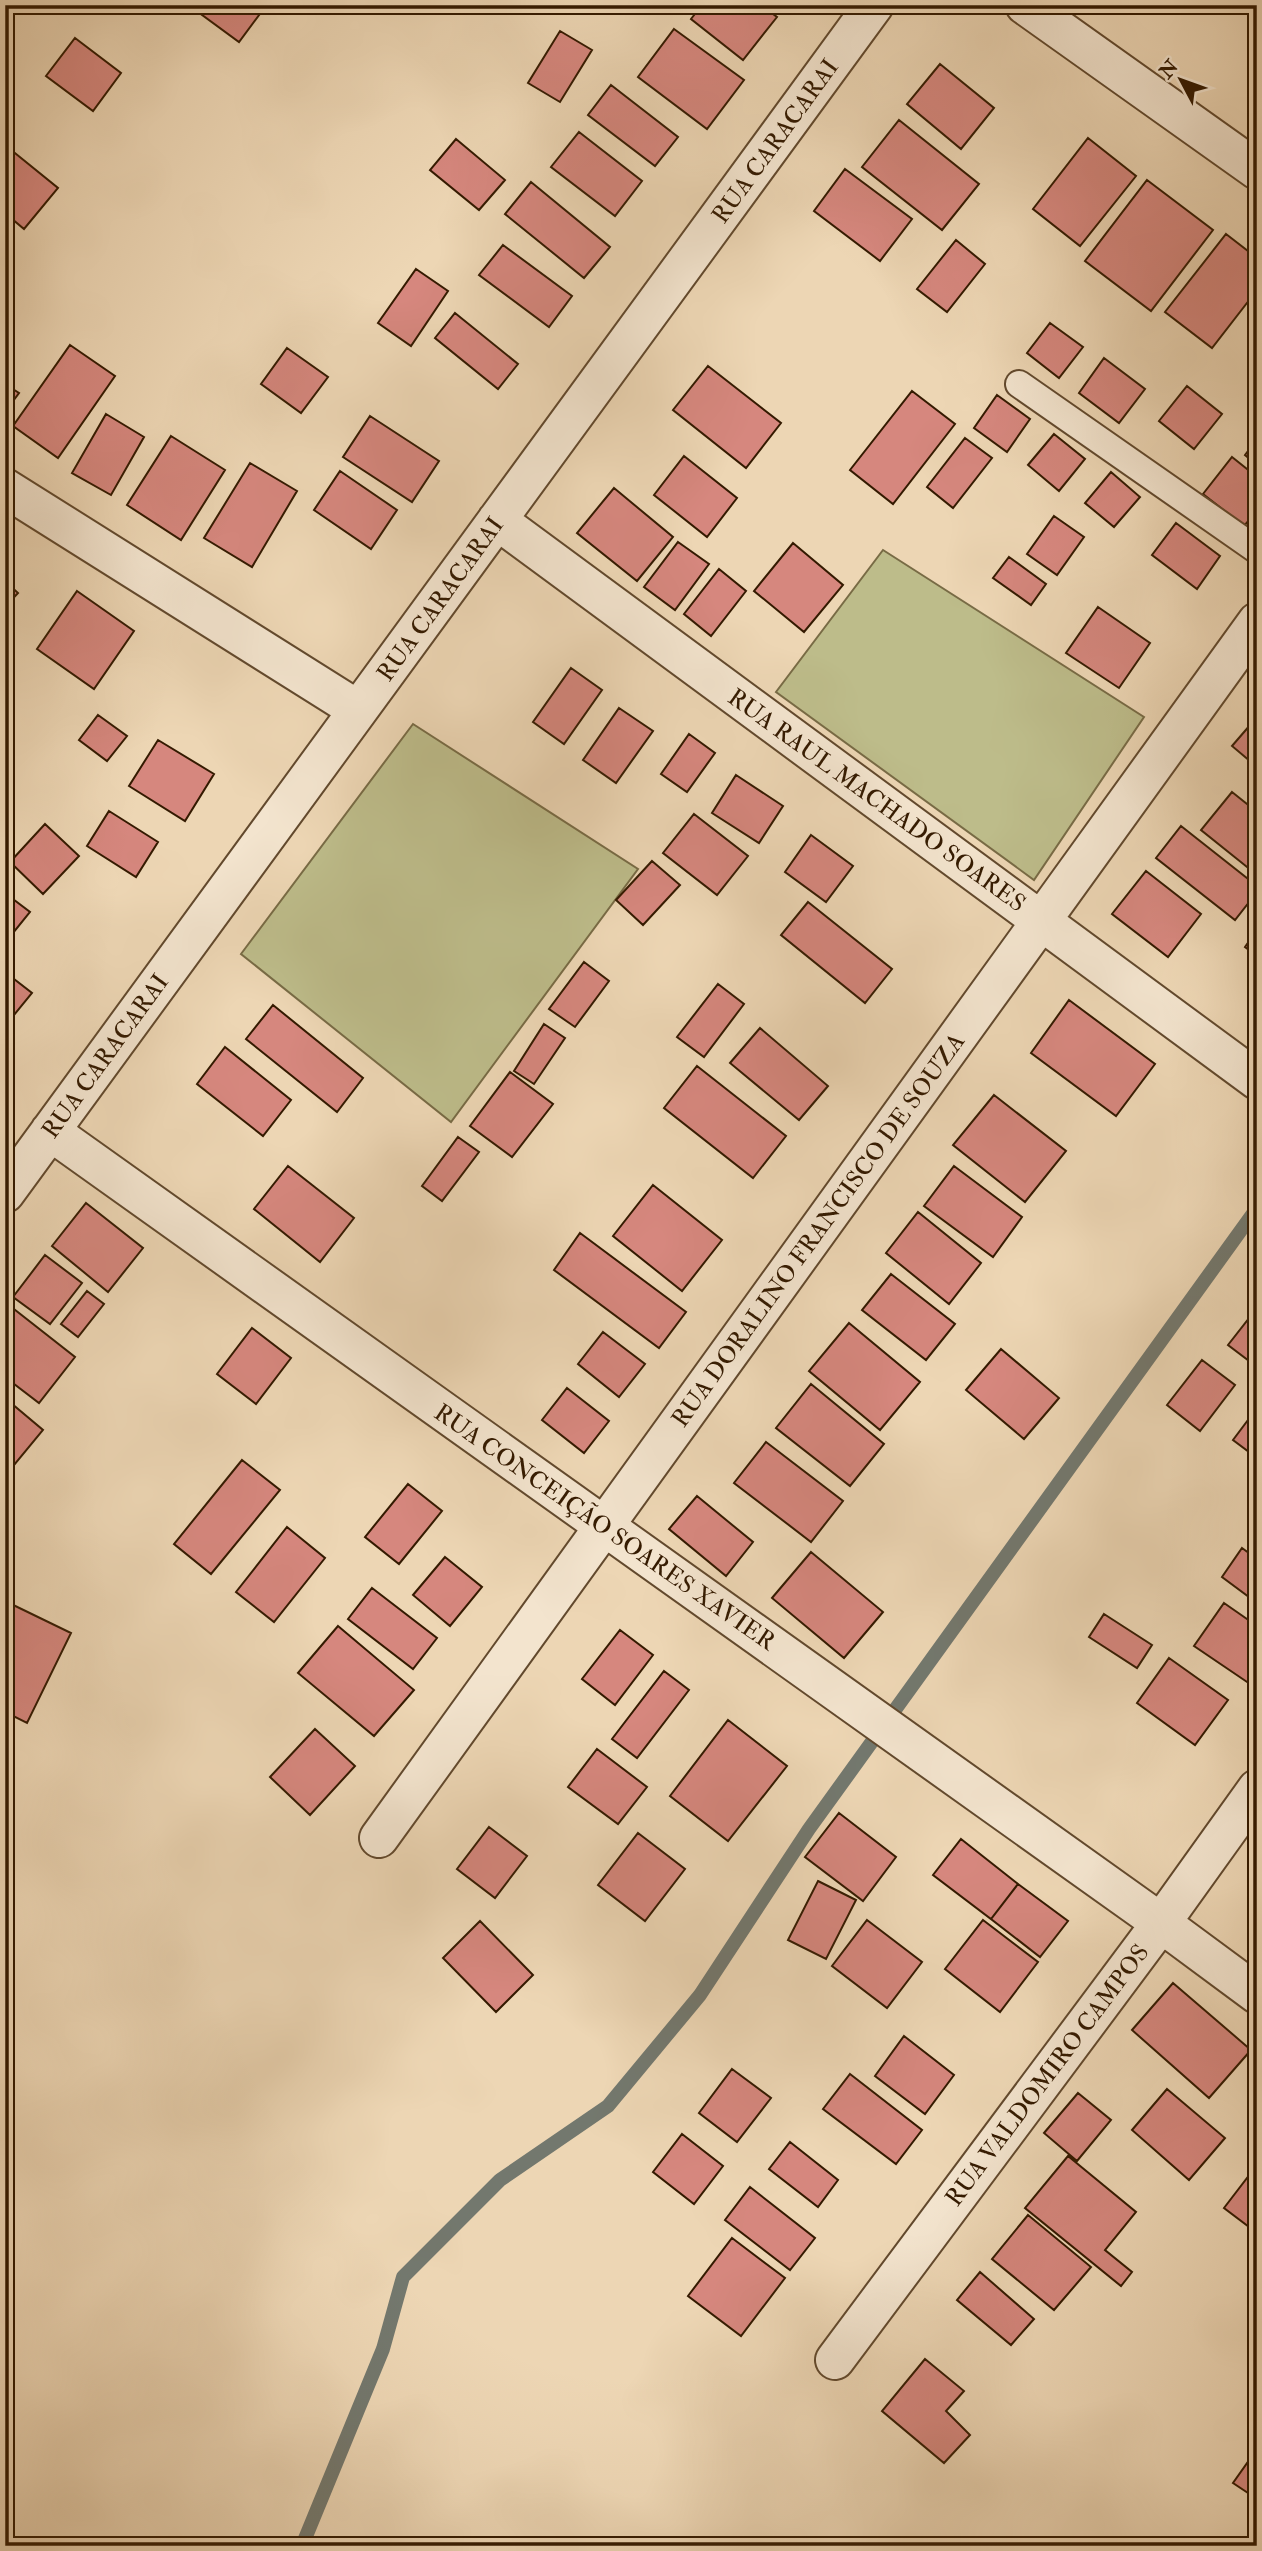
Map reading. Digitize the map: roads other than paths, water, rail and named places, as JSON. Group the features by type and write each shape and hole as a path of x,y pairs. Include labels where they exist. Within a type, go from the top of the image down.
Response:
{"street":[{"name":"RUA CARACARAI","path":"5,1193 874,5"},
{"path":"1025,5 1257,170"},
{"path":"5,488 358,710"},
{"name":"RUA RAUL MACHADO SOARES","path":"497,520 1257,1080"},
{"name":"RUA DORALINO FRANCISCO DE SOUZA","path":"379,1838 1257,622"},
{"name":"RUA CONCEIÇÃO SOARES XAVIER","path":"50,1131 1257,1994"},
{"name":"RUA VALDOMIRO CAMPOS","path":"835,2360 1161,1923 1257,1789"}],"lane":[{"path":"1019,384 1257,550"}],"waterway":[{"path":"302,2546 383,2349 403,2277 500,2180 608,2106 700,1995 809,1829 1257,1208"}]}
